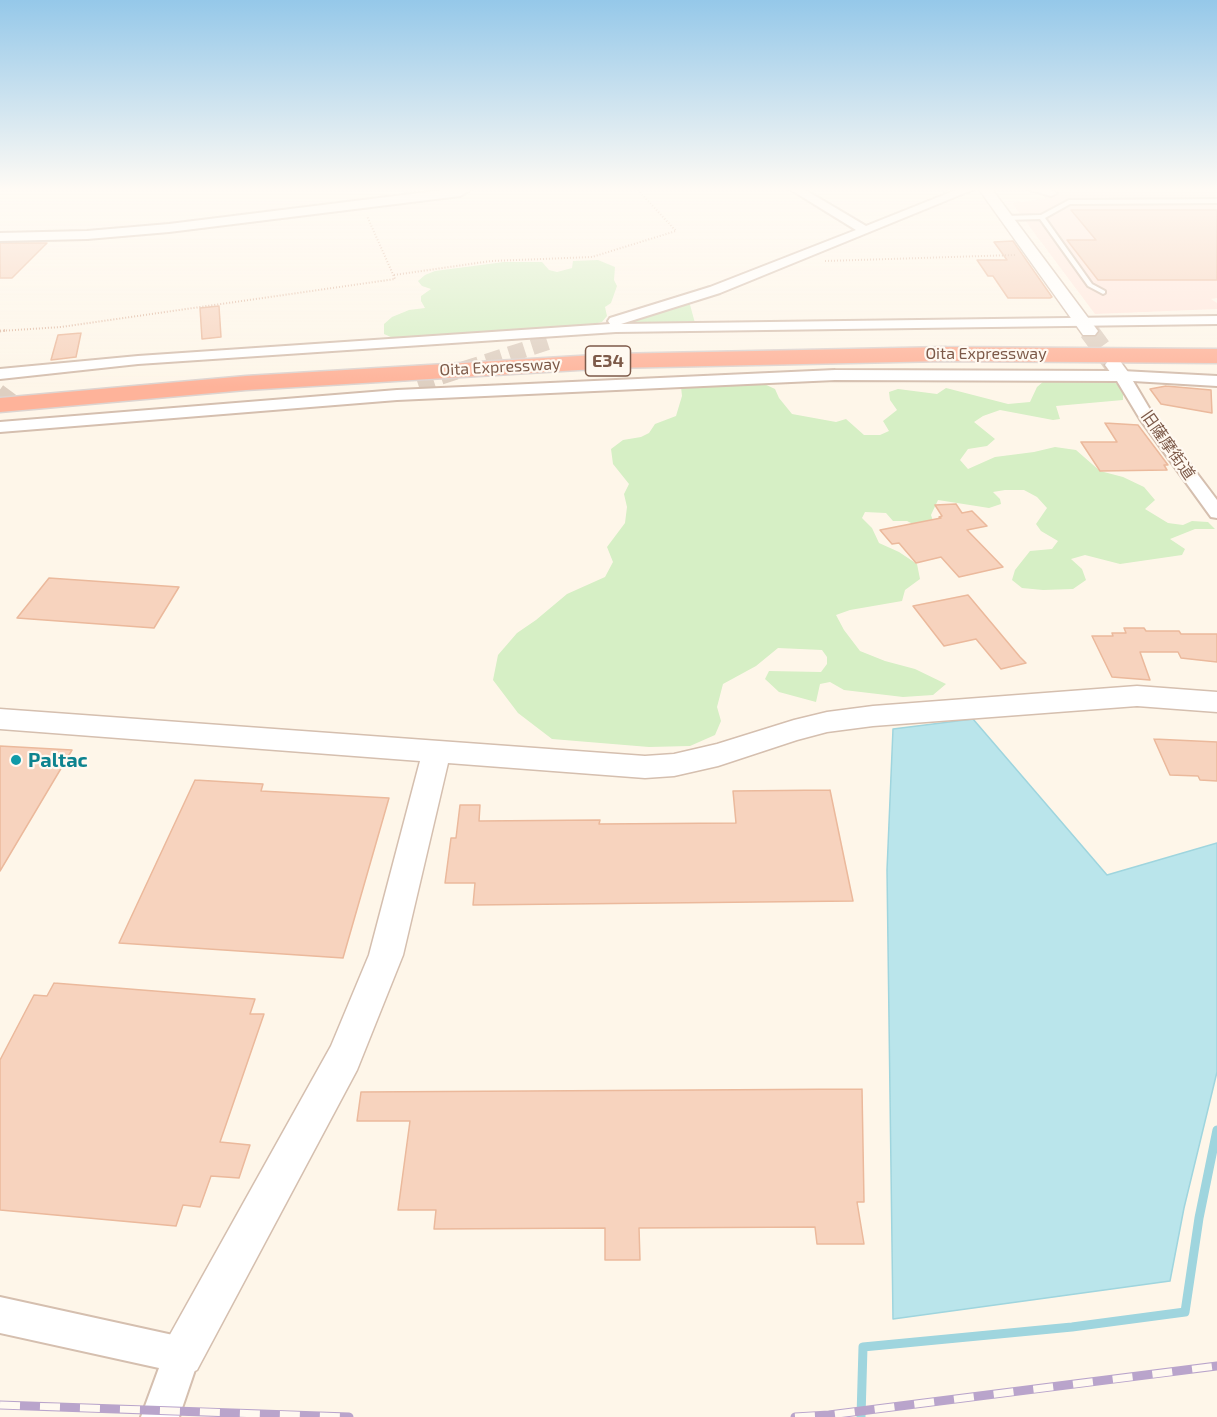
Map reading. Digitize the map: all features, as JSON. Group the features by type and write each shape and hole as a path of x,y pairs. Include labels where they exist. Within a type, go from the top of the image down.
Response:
{"highway":[{"name":"Oita Expressway","path":"12,383 609,350 773,345 1217,343"},
{"name":"Oita Expressway","path":"0,405 246,383 612,361 946,354 1217,356"}],"street":[{"path":"551,341 715,290 808,254"},
{"path":"1033,255 1086,326"},
{"path":"0,374 12,383 250,351 520,333 711,325 1086,326 1217,320"},
{"path":"0,427 397,395 835,375 1118,371 1217,381"},
{"name":"旧薩摩街道","path":"1118,371 1148,419 1217,513"},
{"path":"397,395 418,384"},
{"path":"0,719 645,767 685,763 718,755 794,730 827,722 873,716 1137,696 1217,702"},
{"path":"160,1417 182,1355 344,1058 386,955 436,753"},
{"path":"0,1315 182,1355"}],"lane":[{"path":"1068,254 1090,285 1103,292"}],"path":[{"path":"0,331 61,327 395,279 384,254"},
{"path":"394,275 491,261 592,258 604,254"},
{"path":"788,262 1033,255"}],"shaded area":[{"path":"1050,254 1217,254 1217,298 1211,299 1217,303 1217,309 1095,314"}],"green space":[{"path":"598,260 615,267 614,280 617,286 611,303 605,307 607,316 602,322 589,325 393,338 384,334 384,324 392,317 409,310 425,308 421,296 431,289 422,286 418,281 435,271 504,262 542,262 549,270 557,272 572,268 573,261"},
{"path":"689,301 695,323 616,324"},
{"path":"1101,380 1114,382 1123,388 1123,400 1056,406 1060,419 1053,420 1000,410 983,416 974,422 995,439 987,446 968,449 960,460 968,469 995,457 1055,447 1076,450 1100,471 1123,477 1144,487 1155,500 1145,509 1168,523 1183,525 1192,521 1208,522 1215,529 1195,529 1170,539 1185,549 1182,555 1120,564 1085,555 1071,559 1082,569 1086,580 1073,589 1043,590 1022,588 1012,580 1015,570 1030,551 1052,549 1058,541 1041,531 1036,524 1047,508 1037,497 1024,490 993,492 1000,499 1001,504 989,508 938,500 931,515 935,527 919,527 907,521 893,521 886,513 865,512 862,518 872,528 879,543 917,564 920,579 905,590 902,601 850,610 836,615 860,651 915,669 946,684 933,695 903,697 844,690 830,682 820,684 816,702 779,692 765,679 769,671 821,672 827,664 827,657 822,650 778,648 756,666 723,684 717,707 721,721 715,735 690,746 649,747 552,739 518,713 493,680 498,655 517,633 567,594 605,577 613,562 607,547 625,523 627,507 624,494 629,484 613,464 611,449 623,440 649,433 655,424 676,416 682,396 681,387 760,382 775,389 792,414 836,422 846,419 864,435 880,435 889,431 883,421 897,410 890,400 889,392 898,389 937,394 946,388 1008,404 1030,402 1037,387 1044,381"}],"water":[{"path":"973,719 1107,875 1217,843 1217,1072 1184,1208 1170,1281 893,1319 887,870 893,729"}],"building":[{"path":"0,254 36,254 12,278 0,278"},
{"path":"1003,254 1022,254 1052,297 1008,298 993,276 988,276 977,260 1007,260"},
{"path":"1078,254 1217,254 1217,280 1098,280"},
{"path":"219,306 221,337 202,339 200,308"},
{"path":"81,333 76,357 51,360 58,335"},
{"path":"1166,386 1211,390 1212,413 1161,404 1150,389"},
{"path":"1105,423 1138,425 1168,465 1164,465 1167,470 1100,471 1081,442 1117,442"},
{"path":"956,504 962,513 972,511 987,526 967,530 1003,567 959,577 941,557 916,563 899,543 892,544 880,530 941,518 935,505"},
{"path":"49,578 179,587 154,628 17,618"},
{"path":"968,595 1026,663 1001,669 976,639 944,646 913,606"},
{"path":"1124,628 1179,631 1181,634 1217,634 1217,662 1181,658 1178,652 1140,652 1150,680 1112,677 1092,636 1113,636 1112,633 1126,633"},
{"path":"1154,739 1217,742 1217,781 1200,780 1198,776 1170,775"},
{"path":"0,746 72,750 0,871"},
{"path":"195,780 263,784 261,791 389,798 343,958 119,943"},
{"path":"830,790 853,901 473,905 475,883 445,883 451,838 456,838 460,805 480,805 479,821 600,820 599,824 736,823 733,791"},
{"path":"54,983 255,999 250,1014 264,1014 220,1142 250,1145 239,1178 211,1176 200,1207 183,1205 176,1226 0,1210 0,1060 34,995 47,996"},
{"path":"862,1089 864,1202 857,1202 864,1244 817,1244 815,1227 639,1228 640,1260 605,1260 605,1228 434,1229 436,1210 398,1210 410,1121 357,1121 361,1092"}],"waterway":[{"path":"861,1417 863,1347 1072,1327 1185,1312 1199,1218 1217,1130"}],"tunnel":[{"path":"1089,331 1114,365"},
{"path":"418,384 551,341"},
{"path":"0,403 14,384"}],"railway":[{"path":"795,1417 829,1415 1217,1366"},
{"path":"0,1405 349,1417"}],"place":[{"name":"Paltac","path":"16,760"}]}
